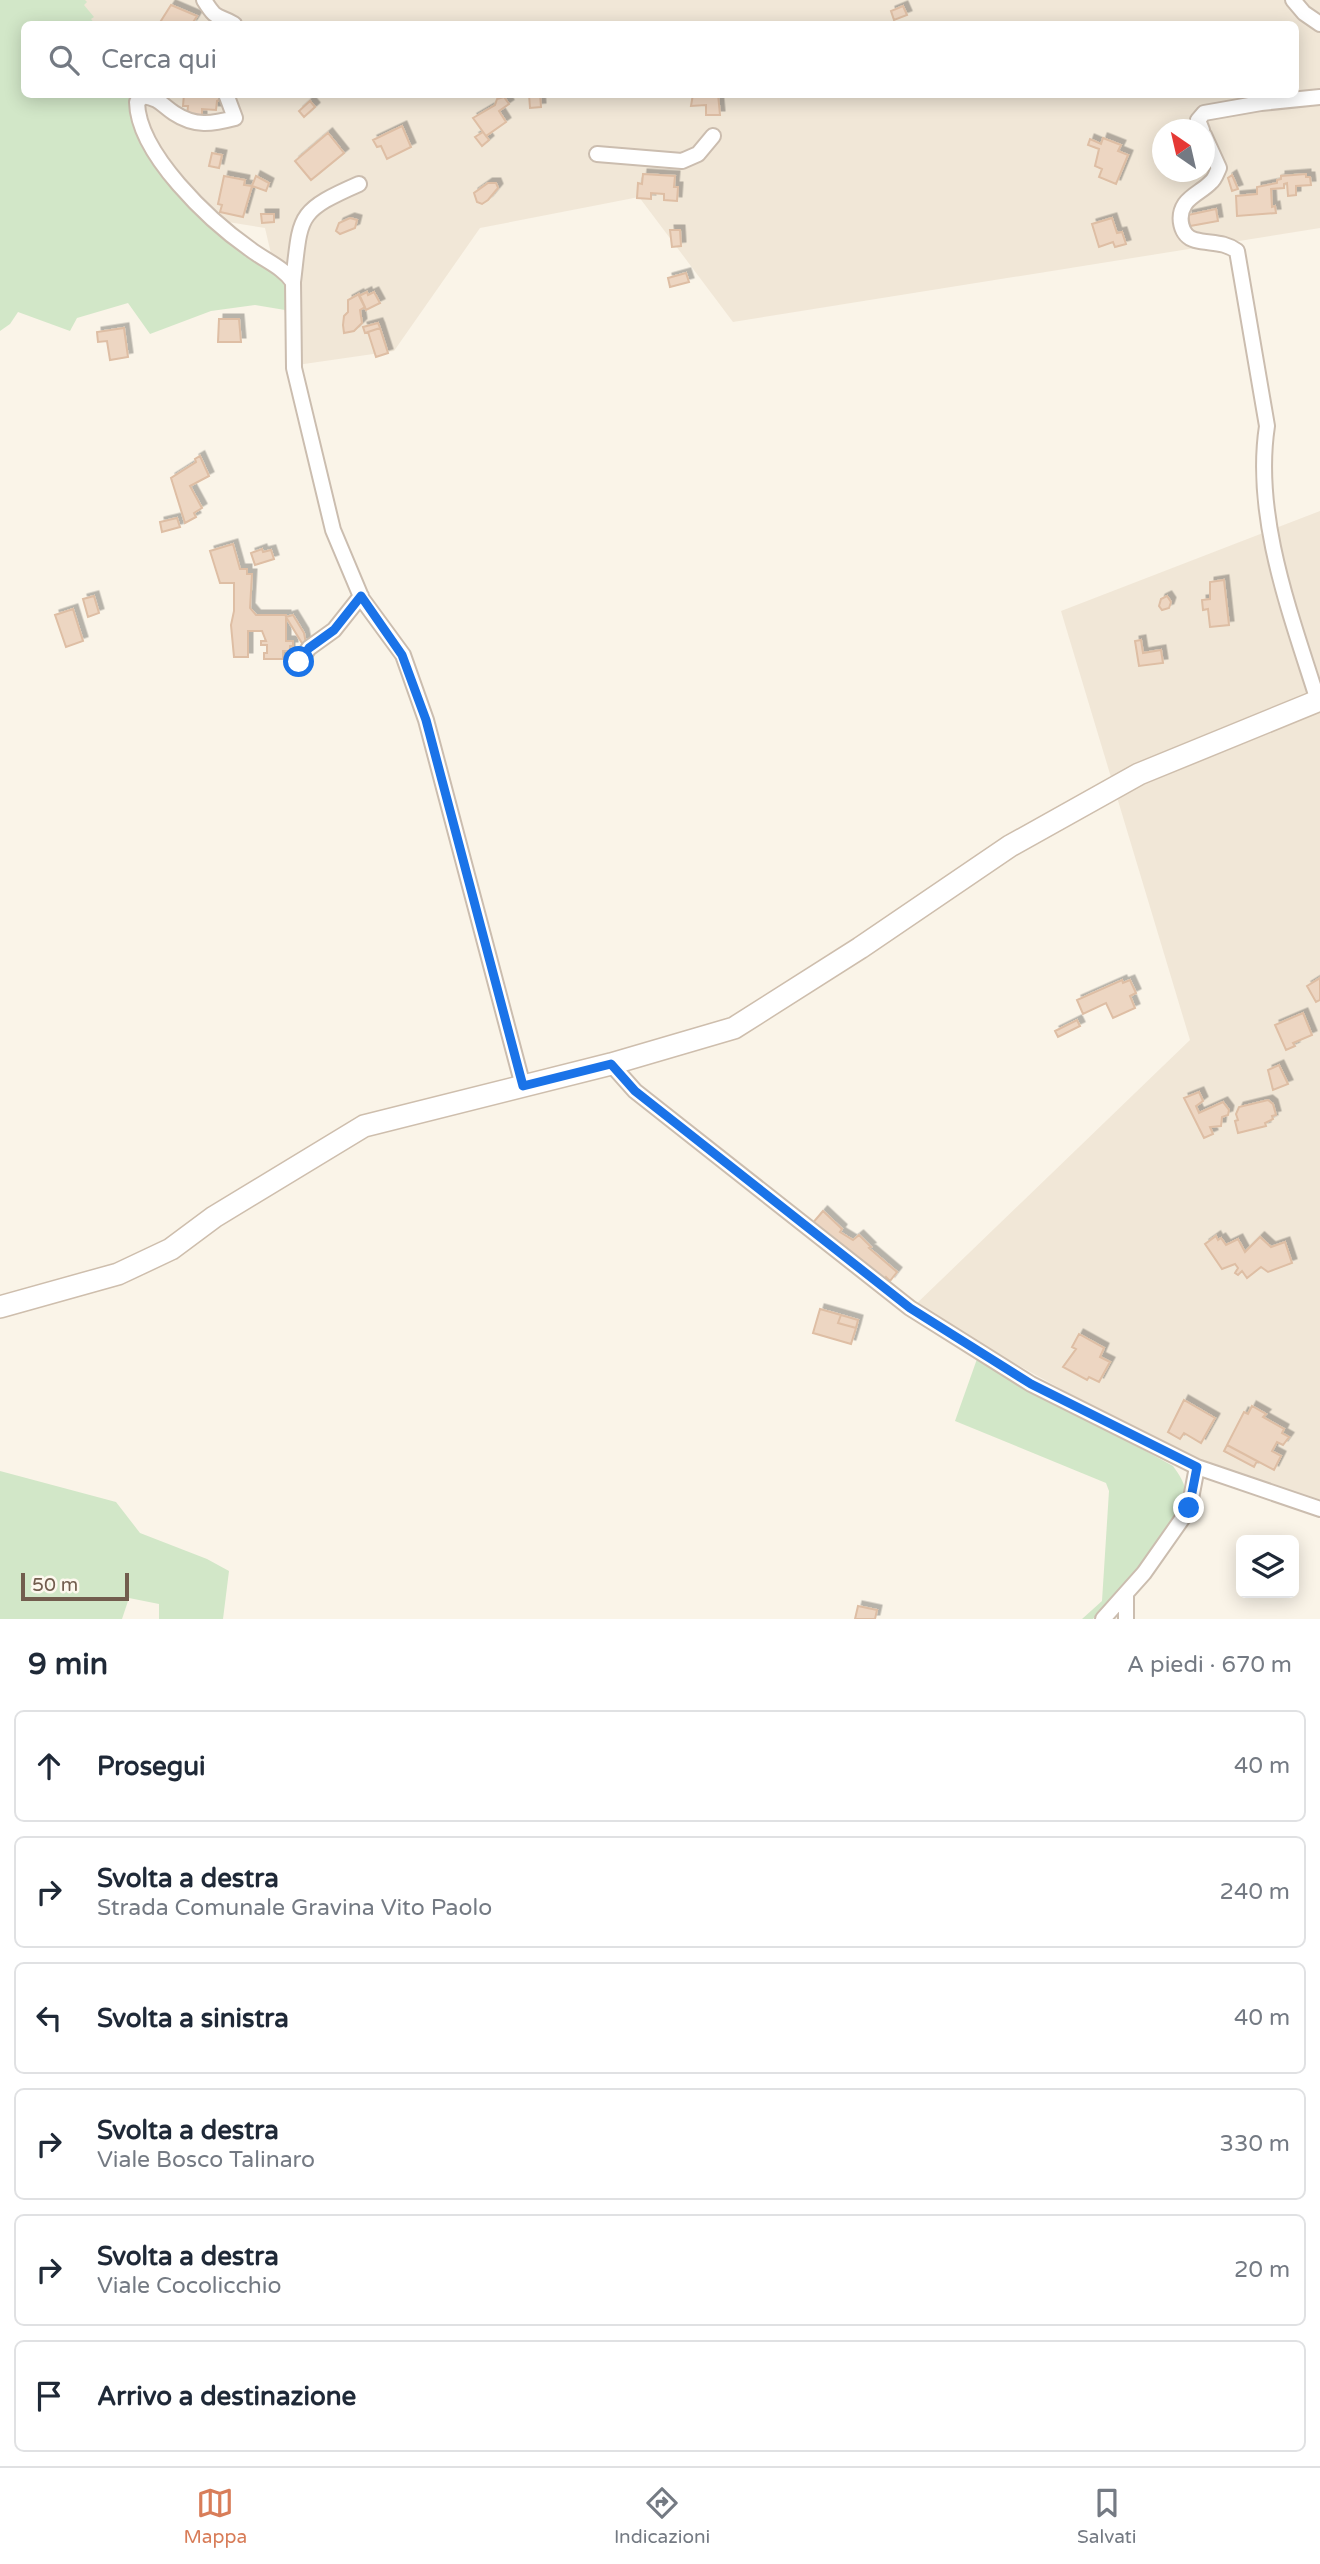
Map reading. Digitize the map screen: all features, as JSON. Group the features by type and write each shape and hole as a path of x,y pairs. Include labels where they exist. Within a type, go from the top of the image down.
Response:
{"main road":[{"path":"0,1307 118,1274 171,1249 214,1217 364,1126 611,1064 734,1028 860,948 1010,846 1139,774 1319,701"}],"street":[{"path":"204,0 220,21"},
{"path":"1293,0 1304,13 1320,24"},
{"path":"1299,98 1320,97"},
{"path":"142,98 137,103 137,111 155,156 165,169 222,227 287,274 293,282"},
{"path":"156,98 174,113 191,122 205,125 235,118 228,98"},
{"path":"1199,119 1204,113 1264,99 1292,98"},
{"path":"597,154 682,160 698,154 713,136"},
{"path":"1215,159 1219,168 1215,176"},
{"path":"1212,182 1185,203 1181,214 1181,228 1190,239 1206,243 1227,243 1237,251 1267,426 1262,455 1270,526 1280,577 1319,701"},
{"path":"359,184 323,200 307,214 298,230 293,282 296,381 333,530 361,596 402,655 426,720 523,1086"},
{"path":"299,662 309,648 334,630 361,596"},
{"path":"611,1064 635,1091 910,1308 1031,1384 1197,1467 1320,1509"},
{"path":"1103,1619 1126,1594 1189,1508 1197,1467"},
{"path":"1126,1594 1126,1619"}],"shaded area":[{"path":"42,0 1320,0 1320,228 733,322 639,197 480,228 394,351 297,365 265,228 197,217 100,98 1299,98 1299,21 54,21"},
{"path":"1320,511 1320,1507 1220,1477 913,1307 1190,1040 1061,611"}],"green space":[{"path":"0,0 85,0 87,2 84,5 94,17 91,19 93,21 21,21 21,98 136,98 145,147 161,176 279,277 287,290 291,311 255,305 211,311 150,334 128,303 77,318 70,331 18,312 10,324 0,331"},
{"path":"977,1359 1173,1466 1180,1476 1186,1495 1175,1523 1148,1559 1093,1619 1082,1619 1102,1601 1109,1491 1106,1483 955,1421"},
{"path":"0,1471 116,1502 140,1533 207,1559 229,1571 223,1619 159,1619 159,1604 129,1598 122,1619 0,1619"}],"building":[{"path":"171,5 197,16 194,21 161,21"},
{"path":"903,6 907,15 894,20 891,11"},
{"path":"184,98 221,98 217,101 216,110 202,109 202,118 187,117 188,106 183,106"},
{"path":"505,98 509,104 499,111 506,122 486,136 473,118 495,105 497,99"},
{"path":"529,98 540,98 541,107 530,108"},
{"path":"692,98 718,98 720,115 706,115 706,105 691,106"},
{"path":"310,101 315,107 304,117 299,111"},
{"path":"402,126 411,147 387,159 381,146 377,147 373,140"},
{"path":"483,132 489,140 482,146 475,137"},
{"path":"328,133 344,153 311,180 295,161"},
{"path":"1103,138 1121,145 1118,151 1128,155 1116,184 1099,177 1102,169 1095,166 1099,149 1088,145 1090,139 1101,144"},
{"path":"212,153 222,155 219,168 209,166"},
{"path":"643,174 675,176 674,187 678,187 677,201 664,200 664,194 651,193 651,199 637,198 638,183 642,184"},
{"path":"1306,174 1306,177 1310,177 1311,185 1296,186 1296,195 1288,196 1287,183 1284,188 1271,189 1272,207 1275,206 1276,213 1237,216 1236,196 1257,194 1257,187 1277,183 1281,176"},
{"path":"1232,175 1238,189 1232,191 1228,178"},
{"path":"224,176 245,180 244,185 252,186 243,217 220,212 222,205 218,204"},
{"path":"256,176 269,183 266,191 252,186"},
{"path":"488,183 496,183 498,188 482,204 477,202 474,193"},
{"path":"1216,209 1218,221 1190,226 1188,215"},
{"path":"261,214 274,214 274,222 262,223"},
{"path":"350,218 357,220 355,228 340,234 336,231 339,223"},
{"path":"1112,218 1117,233 1122,232 1126,244 1115,247 1113,242 1099,247 1092,224"},
{"path":"670,230 680,230 681,246 672,247"},
{"path":"686,273 689,282 670,287 668,278"},
{"path":"367,292 368,295 374,292 380,303 366,310 359,296"},
{"path":"359,294 365,307 360,310 362,323 354,331 344,333 348,300"},
{"path":"219,319 239,319 241,342 218,342"},
{"path":"378,323 380,328 365,333 363,327"},
{"path":"124,328 128,357 110,360 107,341 98,342 97,332"},
{"path":"380,328 388,353 376,357 368,332"},
{"path":"200,456 209,476 190,486 202,508 194,513 196,517 185,523 171,478 196,462 195,459"},
{"path":"177,518 180,527 162,532 160,522"},
{"path":"233,544 240,569 247,569 247,574 252,574 250,608 256,615 286,615 286,641 293,641 293,646 290,646 290,651 283,651 283,659 264,659 267,645 261,645 261,641 266,641 262,631 248,631 248,657 234,657 231,625 234,583 220,583 210,551"},
{"path":"262,549 263,552 271,550 274,559 255,565 251,553"},
{"path":"1224,580 1229,625 1210,627 1208,609 1203,610 1202,600 1210,599 1210,582"},
{"path":"94,596 99,613 88,617 83,599"},
{"path":"1167,596 1171,602 1169,608 1162,610 1159,606 1161,599"},
{"path":"73,609 83,641 66,647 55,615"},
{"path":"293,615 304,633 308,653 286,617"},
{"path":"1141,640 1143,653 1161,650 1163,663 1139,666 1135,641"},
{"path":"1320,978 1320,1000 1316,1002 1307,986"},
{"path":"1122,980 1123,983 1130,980 1136,993 1130,996 1135,1008 1113,1018 1106,1003 1083,1014 1077,1000"},
{"path":"1303,1013 1312,1035 1293,1043 1295,1046 1286,1050 1275,1025"},
{"path":"1077,1020 1080,1026 1058,1037 1055,1031"},
{"path":"1279,1065 1288,1084 1273,1090 1268,1070"},
{"path":"1199,1092 1203,1101 1196,1106 1199,1113 1223,1102 1229,1110 1228,1115 1222,1117 1221,1126 1210,1127 1213,1134 1204,1138 1184,1098"},
{"path":"1268,1100 1273,1104 1276,1115 1272,1116 1273,1119 1265,1123 1266,1126 1238,1133 1235,1121 1238,1120 1236,1114 1239,1107"},
{"path":"823,1211 842,1229 840,1232 853,1240 859,1235 871,1247 869,1248 897,1272 890,1281 886,1277 882,1282 811,1225"},
{"path":"1216,1236 1226,1245 1238,1239 1245,1252 1260,1237 1271,1247 1285,1242 1292,1263 1268,1272 1261,1267 1247,1278 1242,1271 1238,1275 1235,1273 1238,1268 1235,1264 1222,1269 1205,1244"},
{"path":"820,1309 841,1315 838,1323 856,1328 851,1344 813,1333"},
{"path":"841,1315 858,1320 856,1328 838,1323"},
{"path":"1079,1334 1104,1348 1100,1357 1110,1362 1099,1382 1089,1377 1087,1380 1063,1367 1076,1349 1072,1347"},
{"path":"1184,1400 1215,1418 1201,1443 1184,1433 1180,1439 1168,1432"},
{"path":"1252,1406 1266,1414 1263,1417 1284,1429 1282,1433 1289,1437 1283,1445 1277,1442 1272,1451 1281,1456 1274,1470 1227,1445 1244,1412 1248,1414"},
{"path":"1227,1445 1257,1461 1254,1467 1224,1451"},
{"path":"858,1606 877,1610 875,1619 855,1619"}],"route":[{"path":"299,662 309,648 334,630 361,596 402,655 426,720 523,1086 611,1064 635,1091 910,1308 1031,1384 1197,1467 1189,1508"}]}
